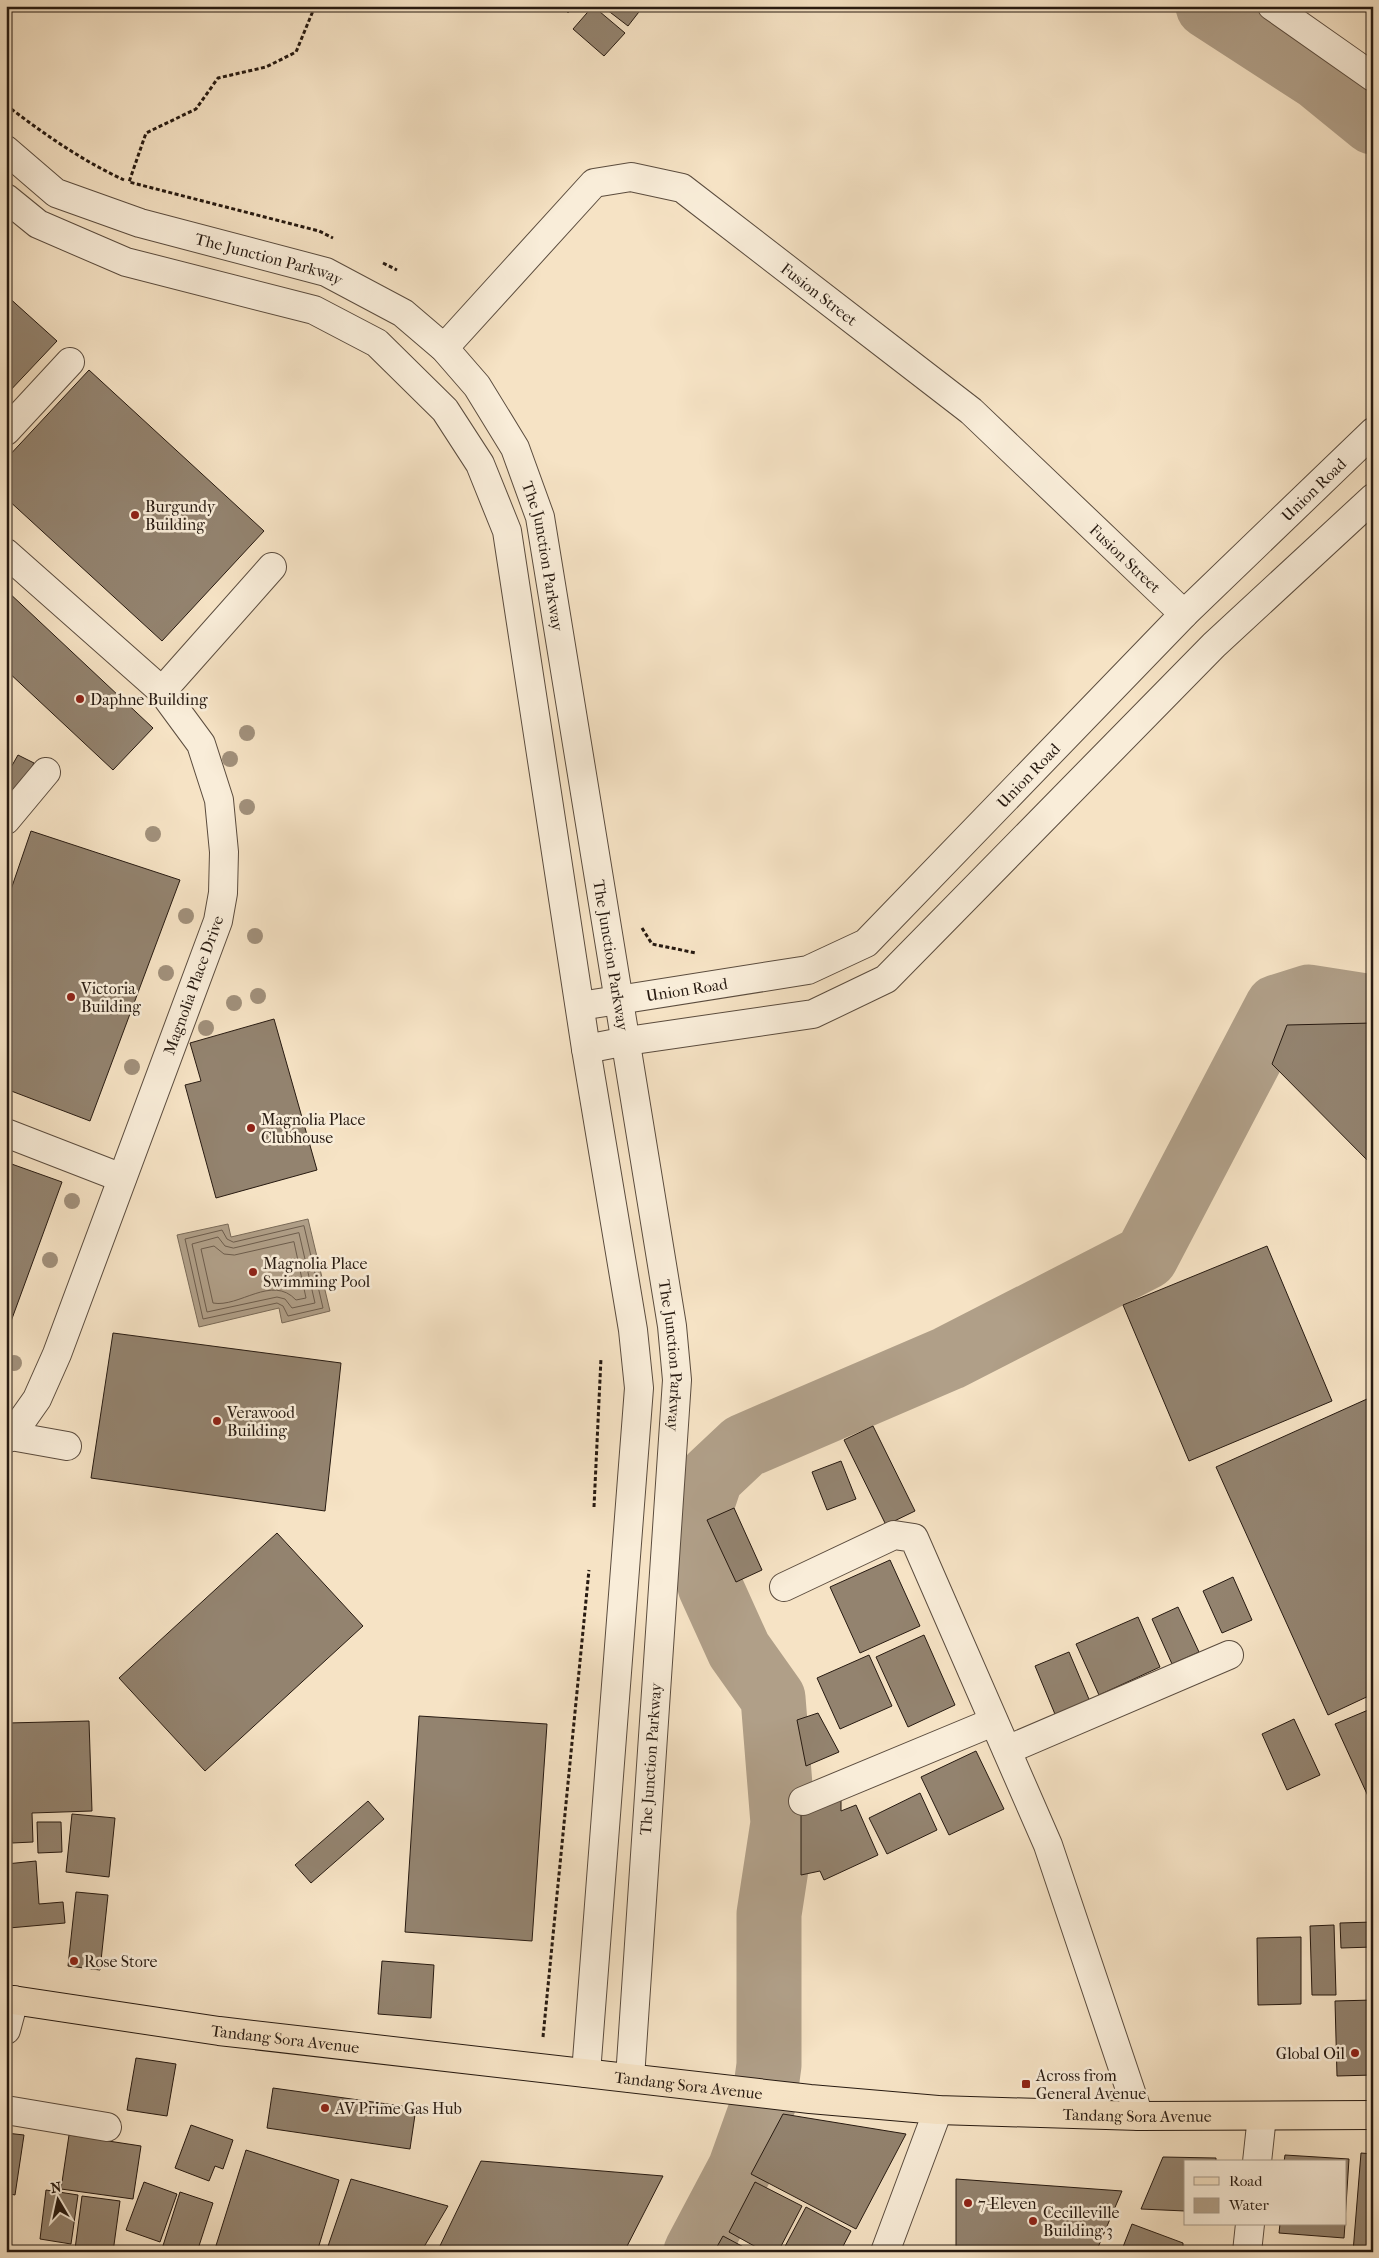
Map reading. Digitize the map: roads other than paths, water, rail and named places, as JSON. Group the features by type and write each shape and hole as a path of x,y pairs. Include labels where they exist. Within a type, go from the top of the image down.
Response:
{"main road":[{"name":"Tandang Sora Avenue","path":"10,2000 218,2031 586,2074 938,2110 1139,2116 1373,2115"}],"street":[{"path":"1272,6 1373,77"},
{"name":"The Junction Parkway","path":"6,150 56,193 140,223 326,272 403,313 444,348 477,386 516,448 540,516 627,1040 672,1326 676,1380 637,1946 630,2078"},
{"name":"Fusion Street","path":"444,348 594,183 632,177 682,188 971,412 1184,614"},
{"name":"The Junction Parkway","path":"6,198 38,224 126,262 314,310 377,343 445,410 480,464 507,532 586,1049 633,1330 639,1388 586,2074"},
{"path":"126,262 140,223"},
{"path":"6,431 70,362"},
{"name":"Union Road","path":"580,1006 620,998 808,970 866,943 1184,614 1373,432"},
{"path":"586,1049 627,1040 814,1014 886,979 1214,645 1373,498"},
{"name":"Magnolia Place Drive","path":"6,552 162,691 201,744 219,800 224,852 223,893 218,922 57,1354 37,1399 8,1438"},
{"path":"162,691 272,567"},
{"path":"6,820 46,772"},
{"path":"6,1132 122,1178"},
{"path":"8,1438 68,1446"},
{"path":"784,1587 894,1535 914,1538 1048,1846 1139,2116"},
{"path":"1007,1750 1229,1655"},
{"path":"803,1801 993,1722"},
{"path":"596,1944 605,1952 616,1956 628,1953 637,1946"},
{"path":"6,2030 10,2000"},
{"path":"6,2110 107,2127"},
{"path":"886,2252 938,2110"},
{"path":"1257,2160 1262,2116"},
{"path":"1247,2252 1250,2226"}],"water":[{"name":"Magnolia Place Swimming Pool","path":"308,1219 330,1311 282,1323 279,1308 199,1327 177,1235 228,1224 231,1237"}],"waterway":[{"path":"1208,6 1319,78 1373,122"},
{"path":"696,2252 740,2169 764,2102 769,2065 769,1914 783,1823 773,1698 739,1650 710,1586 697,1519 711,1477 744,1446 949,1358 1146,1257 1277,1007 1309,997 1373,1007"}],"place":[{"name":"Burgundy Building","path":"135,515"},
{"name":"Daphne Building","path":"80,699"},
{"name":"Victoria Building","path":"71,997"},
{"name":"Magnolia Place Clubhouse","path":"251,1128"},
{"name":"Magnolia Place Swimming Pool","path":"253,1272"},
{"name":"Verawood Building","path":"217,1421"},
{"name":"Rose Store","path":"74,1961"},
{"name":"Global Oil","path":"1355,2053"},
{"name":"Across from General Avenue","path":"1026,2084"},
{"name":"AV Prime Gas Hub","path":"325,2108"},
{"name":"7-Eleven","path":"968,2203"},
{"name":"Cecilleville Building 3","path":"1033,2221"}]}
